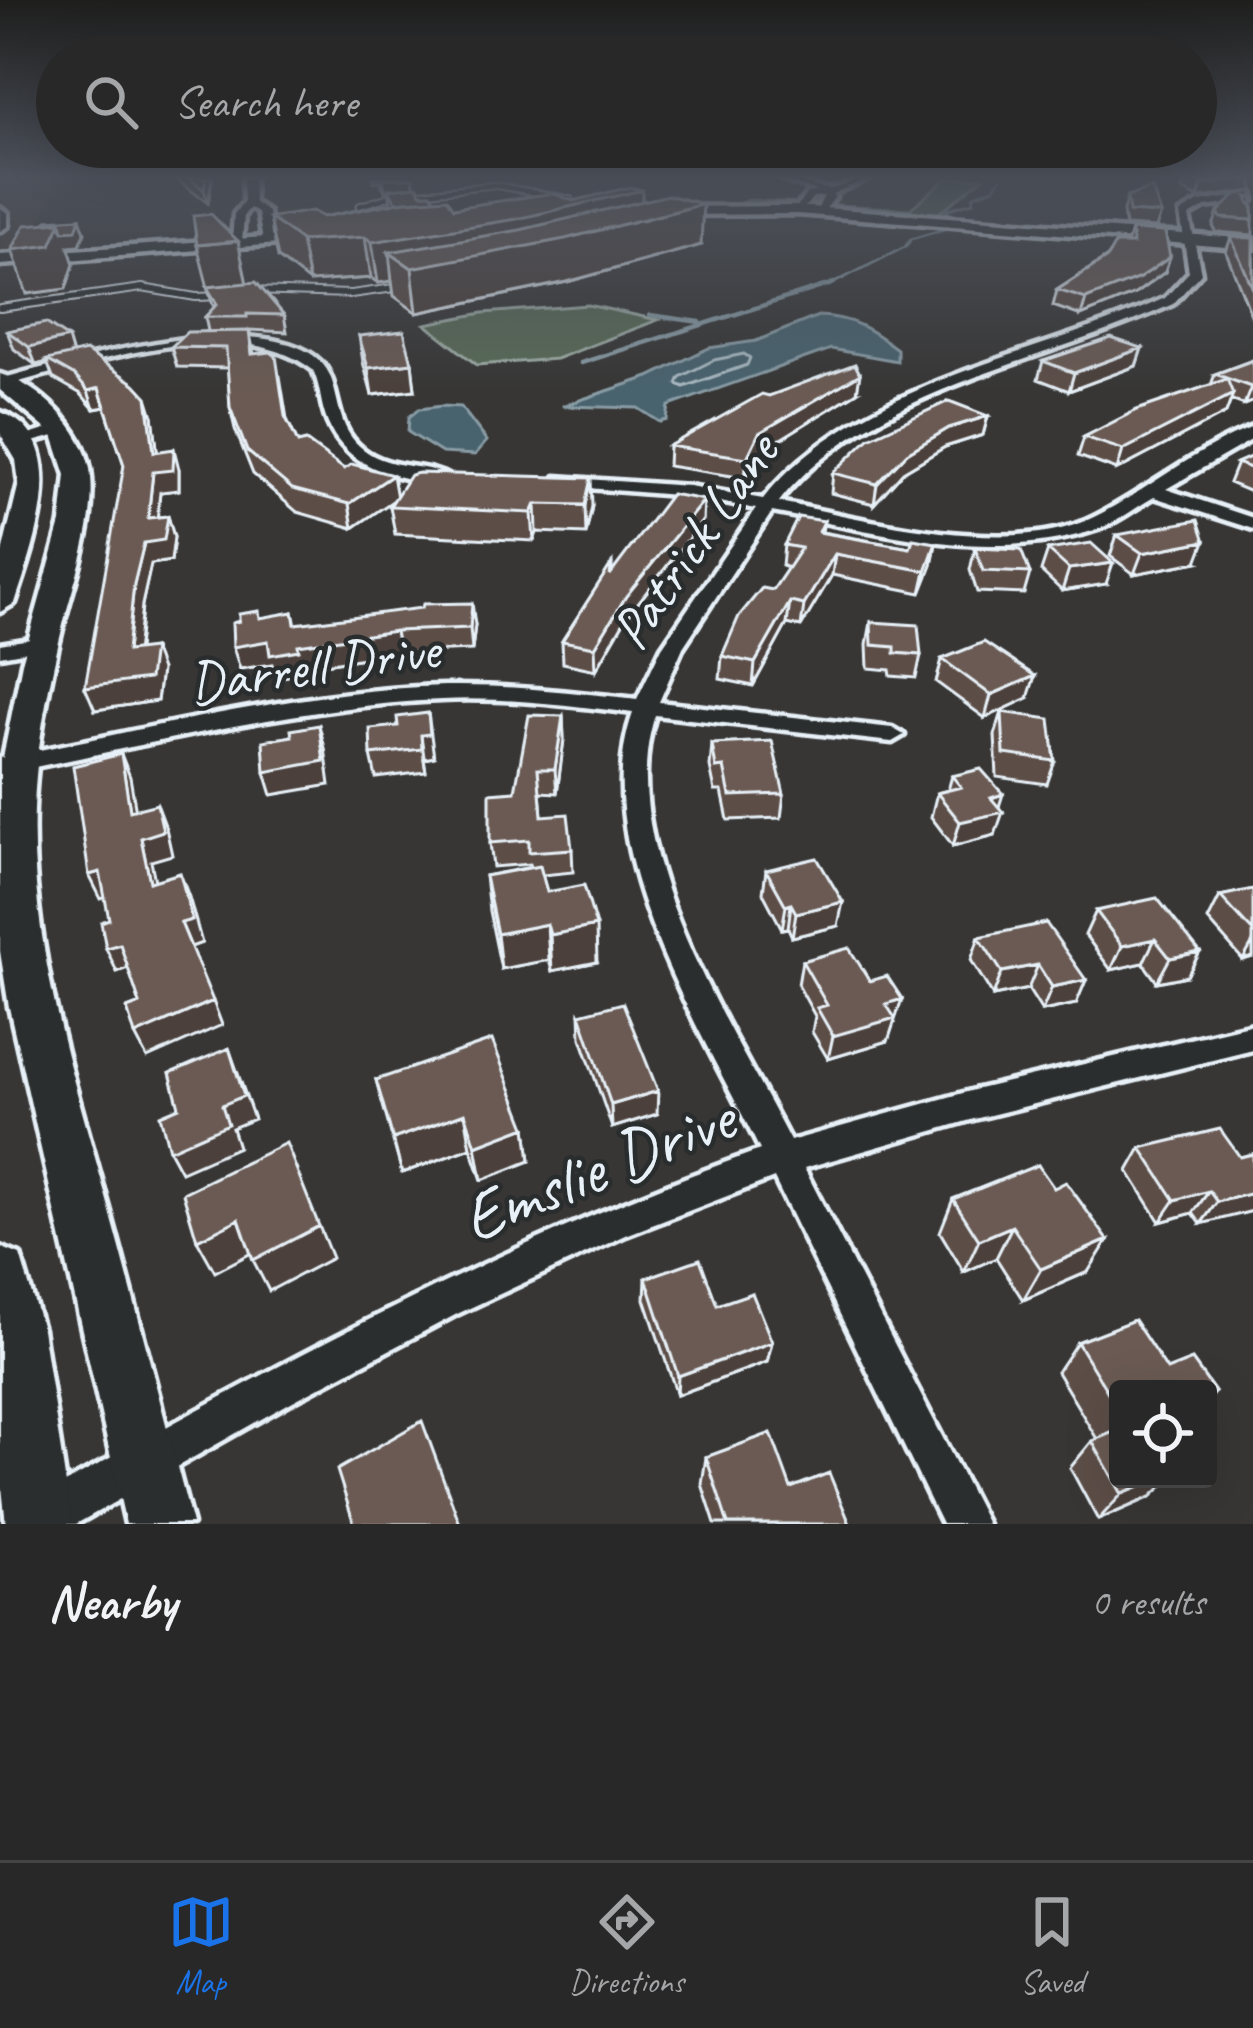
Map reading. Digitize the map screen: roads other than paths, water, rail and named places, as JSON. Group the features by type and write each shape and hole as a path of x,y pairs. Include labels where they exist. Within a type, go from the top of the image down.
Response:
{"street":[{"path":"0,260 143,249"},
{"name":"Patrick Lane","path":"965,1524 677,956 645,868 633,781 642,708 669,647 766,506 801,464 847,431 1168,301 1195,273 1191,249"},
{"path":"159,1524 48,1076 24,956 15,869 10,765 79,488 77,461 41,435 1,391 162,344 268,345 316,364 324,377 333,427 356,454 414,475 460,479"},
{"path":"536,480 639,485 942,538 1014,542 1079,530 1253,432"},
{"path":"0,603 34,494 30,458 41,435"},
{"path":"1151,490 1253,524"},
{"path":"0,650 43,643"},
{"name":"Darrell Drive","path":"10,765 323,704 407,695 537,694 892,736"},
{"name":"Emslie Drive","path":"38,1523 384,1328 588,1233 782,1160 1253,1037"},
{"path":"0,1275 13,1329 38,1523"}],"lane":[{"path":"0,308 142,288 208,297 279,289 351,294 417,285"}],"water":[{"path":"818,316 869,330 897,349 897,361 831,349 669,406 667,420 660,422 638,408 562,406 649,377 709,348 756,341"},
{"path":"461,407 487,441 475,455 442,453 408,432 409,417 419,409"}],"waterway":[{"path":"834,283 901,249"},
{"path":"581,363 834,283"},
{"path":"828,286 834,283"},
{"path":"650,315 700,322"}]}
